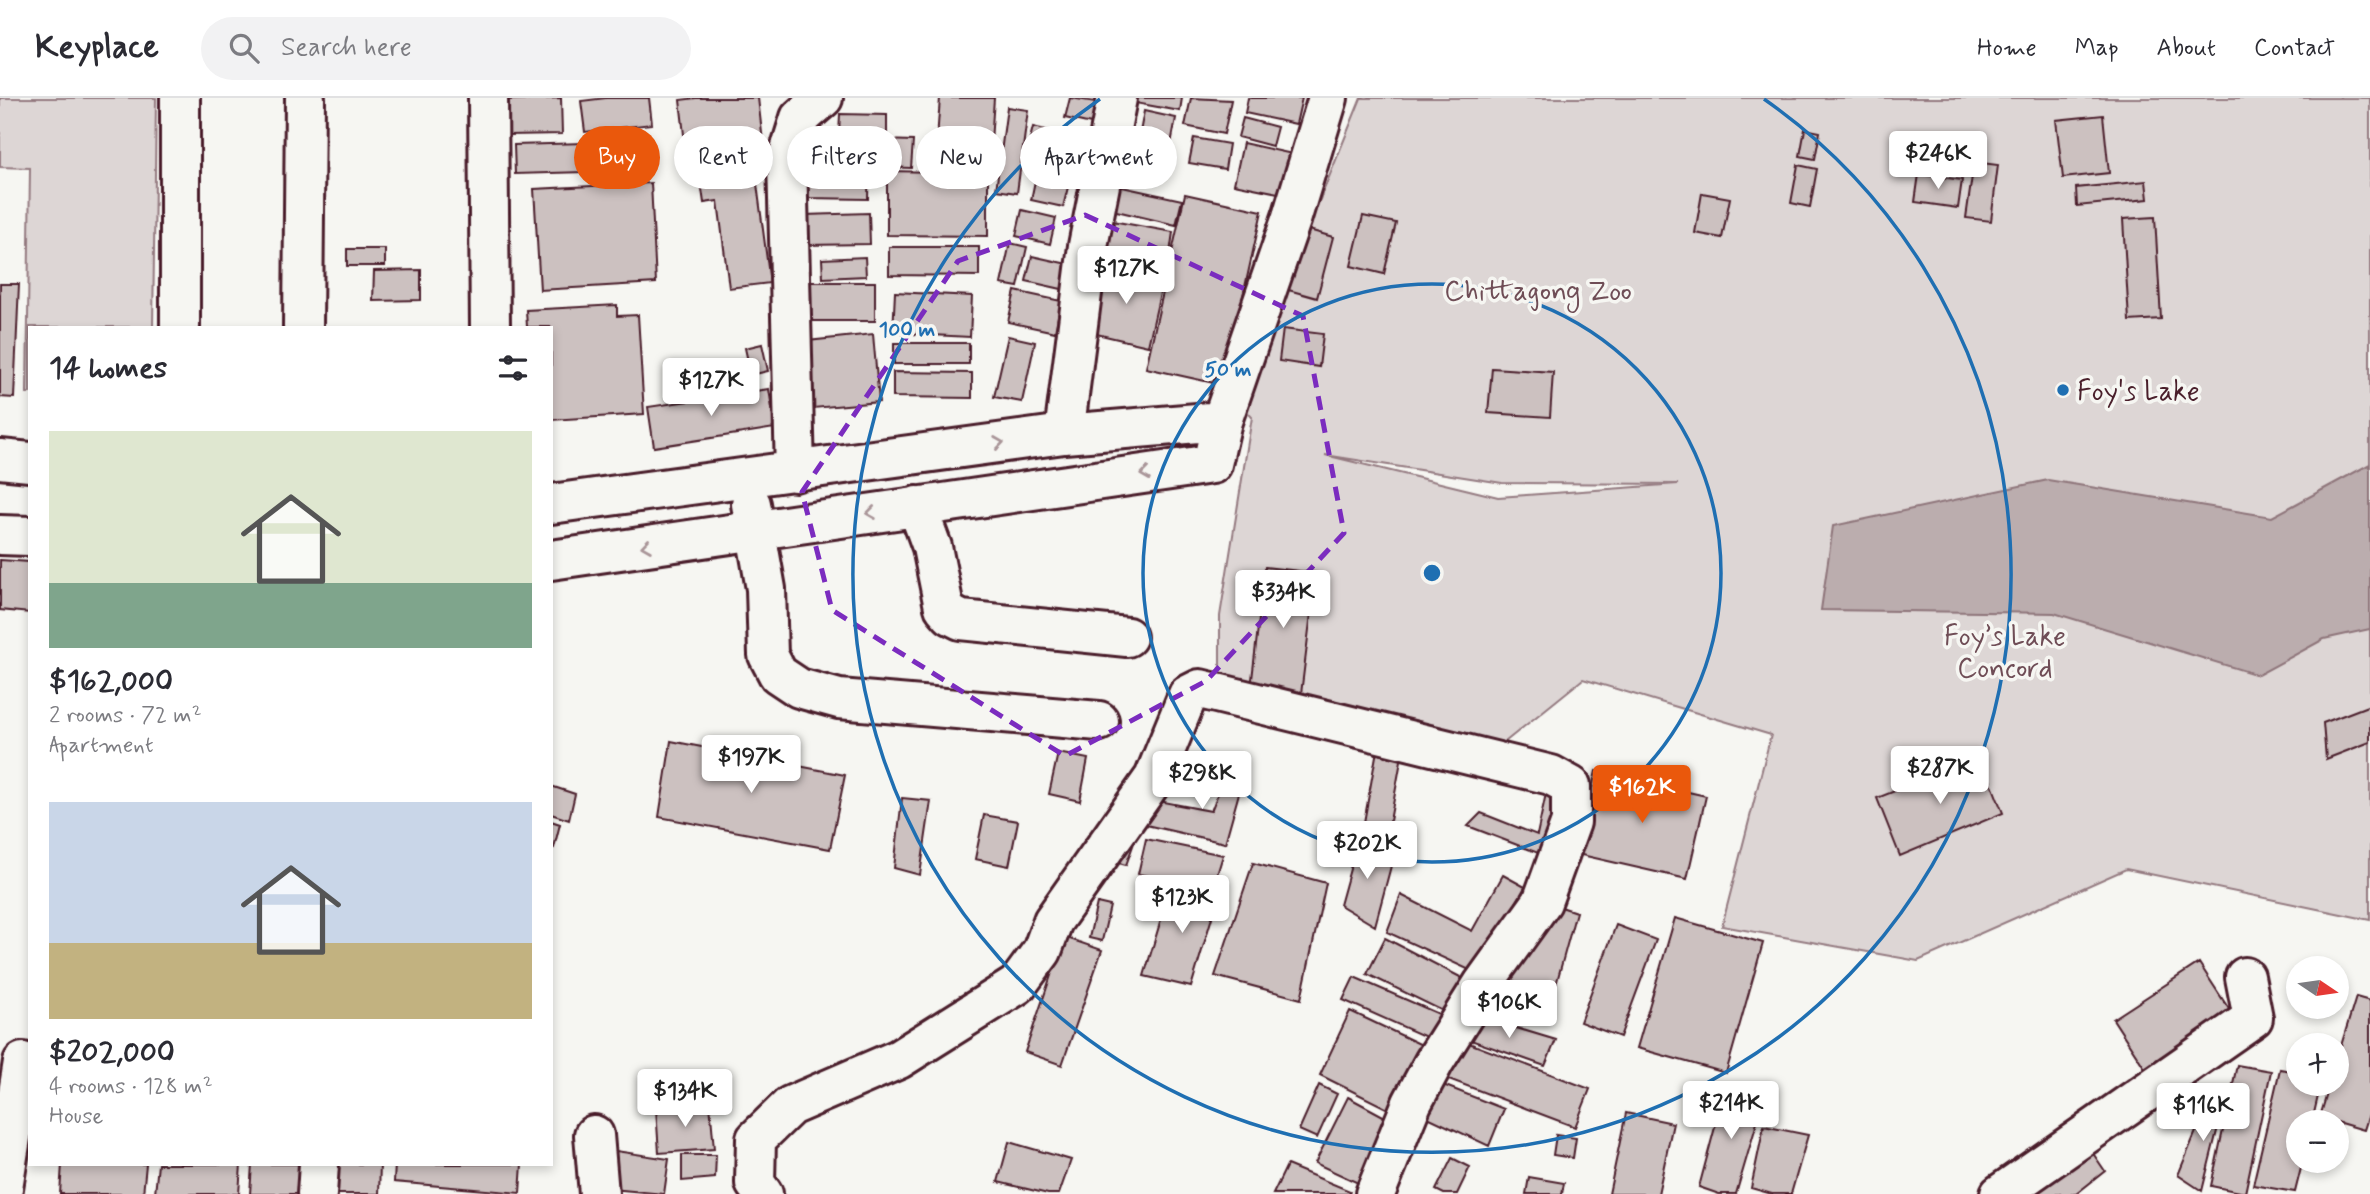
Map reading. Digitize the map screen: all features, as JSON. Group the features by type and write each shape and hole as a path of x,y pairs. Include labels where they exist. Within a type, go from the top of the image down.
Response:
{"street":[{"path":"180,98 180,326"},
{"path":"303,326 305,98"},
{"path":"488,98 490,326"},
{"path":"795,472 788,160 800,118 823,98"},
{"path":"1064,434 1088,246 1117,98"},
{"path":"553,560 1212,464 1222,421 1292,216 1328,98"},
{"path":"553,504 1064,434 1222,421"},
{"path":"0,459 28,462"},
{"path":"748,478 754,530 766,589 768,655 778,674 799,688 839,699 1099,721"},
{"path":"917,506 932,547 944,607 951,615 961,620 1127,637"},
{"path":"0,535 28,536"},
{"path":"763,1194 755,1183 756,1139 790,1106 899,1059 1017,985 1042,951 1053,921 1154,778 1188,695 1200,689 1551,775 1571,786 1570,822 1542,902 1483,984 1434,1062 1412,1103 1376,1194"},
{"path":"2000,1194 2253,1018 2245,977"},
{"path":"2,1194 23,1062"},
{"path":"594,1135 599,1194"},
{"path":"317,1194 319,1166"}],"highlighted area":[{"path":"1085,215 1303,316 1344,533 1206,681 1065,756 832,610 802,492 958,261"}],"green space":[{"path":"0,98 156,98 153,326 28,326 28,393 27,393 30,168 0,167"},
{"path":"1361,98 2370,98 2370,920 2126,869 1918,961 1722,926 1771,735 1583,679 1490,754 1220,709 1220,616 1252,417 1238,402","holes":["1325,455 1502,483 1678,484 1498,497"]}],"shaded area":[{"path":"2370,464 2370,629 2324,639 2258,675 2054,613 1821,610 1833,526 2048,480 2272,517"}],"building":[{"path":"561,98 562,134 508,135 507,100"},
{"path":"649,98 652,124 584,126 581,101"},
{"path":"758,98 761,126 683,126 680,100"},
{"path":"940,98 994,98 992,126 938,126"},
{"path":"1070,98 1096,102 1091,124 1065,118"},
{"path":"1131,98 1182,98 1180,111 1130,102"},
{"path":"1191,98 1231,100 1224,134 1185,126"},
{"path":"1248,98 1302,98 1296,124 1245,113"},
{"path":"1007,107 1028,110 1026,126 1020,126 1017,193 996,190 1006,189 1004,126"},
{"path":"1144,111 1176,118 1174,126 1141,126"},
{"path":"840,114 887,115 887,126 839,126"},
{"path":"2103,115 2109,173 2063,178 2056,120"},
{"path":"1243,118 1277,127 1272,146 1238,137"},
{"path":"1805,129 1820,132 1815,159 1800,156"},
{"path":"1194,138 1229,144 1225,169 1189,163"},
{"path":"902,141 913,141 911,168 902,168"},
{"path":"574,143 574,172 515,174 514,145"},
{"path":"1243,143 1297,155 1288,195 1234,184"},
{"path":"1974,162 1998,165 1991,221 1966,218"},
{"path":"1798,165 1817,169 1810,207 1791,203"},
{"path":"902,171 916,172 916,189 988,189 988,236 887,235 887,189 902,189"},
{"path":"1919,174 1962,180 1958,208 1915,202"},
{"path":"2146,181 2148,199 2077,206 2076,188"},
{"path":"534,189 651,189 656,283 540,290"},
{"path":"702,189 758,189 770,283 729,288 718,201 704,203"},
{"path":"808,189 868,189 868,199 808,198"},
{"path":"1033,189 1068,189 1063,207 1031,200"},
{"path":"1112,189 1131,189 1182,200 1176,225 1108,209"},
{"path":"1702,193 1730,198 1722,238 1695,233"},
{"path":"1185,194 1262,211 1223,385 1146,368"},
{"path":"1022,210 1056,218 1050,244 1016,236"},
{"path":"869,213 870,244 805,245 804,215"},
{"path":"1363,216 1396,223 1384,274 1351,266"},
{"path":"2155,217 2161,319 2129,321 2123,219"},
{"path":"1101,219 1173,232 1168,267 1095,255"},
{"path":"1302,228 1333,237 1317,298 1285,289"},
{"path":"1010,243 1027,247 1018,287 1001,284"},
{"path":"889,247 979,247 979,276 889,275"},
{"path":"347,249 385,249 385,266 347,266"},
{"path":"1032,256 1072,265 1066,290 1026,281"},
{"path":"865,257 866,276 823,278 822,259"},
{"path":"1103,267 1163,280 1148,346 1088,332"},
{"path":"421,270 421,300 373,301 374,271"},
{"path":"809,282 875,282 875,321 808,321"},
{"path":"0,284 19,284 14,398 0,397"},
{"path":"1015,291 1061,301 1055,332 1008,322"},
{"path":"895,292 972,296 970,337 893,333"},
{"path":"617,305 617,316 638,315 644,414 553,420 553,326 527,326 526,310"},
{"path":"1283,329 1323,334 1319,367 1279,361"},
{"path":"873,334 879,402 813,408 808,341"},
{"path":"1008,336 1035,342 1022,402 994,397"},
{"path":"894,343 969,343 969,364 894,364"},
{"path":"762,344 768,371 751,375 745,348"},
{"path":"1492,368 1553,372 1550,417 1488,413"},
{"path":"893,372 972,373 972,398 893,397"},
{"path":"769,389 775,428 654,447 648,407"},
{"path":"0,560 28,562 28,613 0,610"},
{"path":"1265,567 1316,573 1301,694 1251,688"},
{"path":"2370,705 2370,742 2326,759 2323,723"},
{"path":"671,741 845,775 830,849 659,817"},
{"path":"1377,750 1402,755 1388,832 1363,828"},
{"path":"1058,753 1088,759 1080,801 1049,794"},
{"path":"1981,757 2003,813 1900,856 1877,798"},
{"path":"1231,761 1246,768 1225,843 1146,825 1153,800 1211,811"},
{"path":"1596,771 1706,796 1687,879 1577,854"},
{"path":"1548,784 1566,786 1546,856 1468,826 1481,813 1537,835"},
{"path":"553,787 575,794 569,820 553,815"},
{"path":"902,798 931,801 920,875 894,868"},
{"path":"984,815 1018,821 1009,866 975,859"},
{"path":"553,822 560,824 553,848"},
{"path":"1139,829 1126,865 1111,861"},
{"path":"1146,839 1223,855 1213,888 1138,874"},
{"path":"1358,840 1395,851 1375,926 1340,905"},
{"path":"1253,863 1326,883 1301,999 1215,976"},
{"path":"1503,875 1525,887 1476,973 1387,932 1401,895 1472,931"},
{"path":"1172,883 1219,894 1191,987 1144,976"},
{"path":"1097,903 1110,906 1102,941 1089,938"},
{"path":"1549,903 1576,912 1553,996 1500,976"},
{"path":"1675,918 1763,943 1726,1073 1637,1048"},
{"path":"1616,925 1656,940 1620,1037 1580,1022"},
{"path":"1064,937 1102,950 1062,1065 1025,1052"},
{"path":"1385,938 1466,980 1449,1014 1367,974"},
{"path":"2199,963 2236,1020 2150,1076 2113,1019"},
{"path":"1354,977 1446,1017 1435,1041 1343,1000"},
{"path":"2356,997 2370,1001 2370,1111 2364,1130 2349,1126 2349,1110 2322,1110 2326,1096 2349,1096 2349,1033 2345,1033"},
{"path":"1350,1011 1426,1047 1390,1110 1320,1075"},
{"path":"1470,1014 1556,1040 1545,1066 1462,1037"},
{"path":"1453,1037 1590,1089 1575,1127 1438,1075"},
{"path":"2237,1065 2271,1071 2245,1193 2211,1186"},
{"path":"2280,1069 2286,1070 2286,1096 2318,1096 2315,1110 2286,1110 2286,1173 2300,1173 2295,1192 2253,1185"},
{"path":"1433,1081 1504,1109 1489,1146 1417,1112"},
{"path":"1319,1085 1337,1094 1317,1138 1299,1130"},
{"path":"1726,1086 1765,1095 1736,1194 1719,1194 1699,1187"},
{"path":"2227,1091 2202,1191 2178,1175 2211,1095"},
{"path":"1348,1097 1387,1118 1358,1183 1315,1163"},
{"path":"710,1104 714,1149 659,1153 656,1109"},
{"path":"1626,1113 1673,1123 1658,1194 1609,1194"},
{"path":"1764,1126 1808,1135 1791,1194 1772,1194 1751,1188"},
{"path":"1556,1135 1576,1138 1573,1158 1553,1155"},
{"path":"1009,1142 1071,1160 1059,1194 1048,1194 998,1182"},
{"path":"2090,1149 2105,1171 2076,1194 2028,1194"},
{"path":"616,1151 669,1159 664,1194 612,1189"},
{"path":"682,1155 716,1155 715,1178 682,1181"},
{"path":"1452,1158 1470,1167 1457,1194 1444,1194 1436,1190"},
{"path":"1287,1165 1350,1191 1349,1194 1273,1194"},
{"path":"62,1166 146,1166 143,1194 60,1194"},
{"path":"158,1166 241,1166 239,1194 155,1194"},
{"path":"252,1166 307,1166 305,1194 250,1194"},
{"path":"323,1166 380,1166 379,1194 322,1194"},
{"path":"395,1166 522,1166 520,1193 394,1182"},
{"path":"1529,1177 1564,1183 1562,1194 1526,1194"}],"place":[{"name":"Foy's Lake","path":"2063,390"}],"park label":[{"name":"Chittagong Zoo","path":"1538,290"},
{"name":"Foy’s Lake Concord","path":"2005,651"}]}
